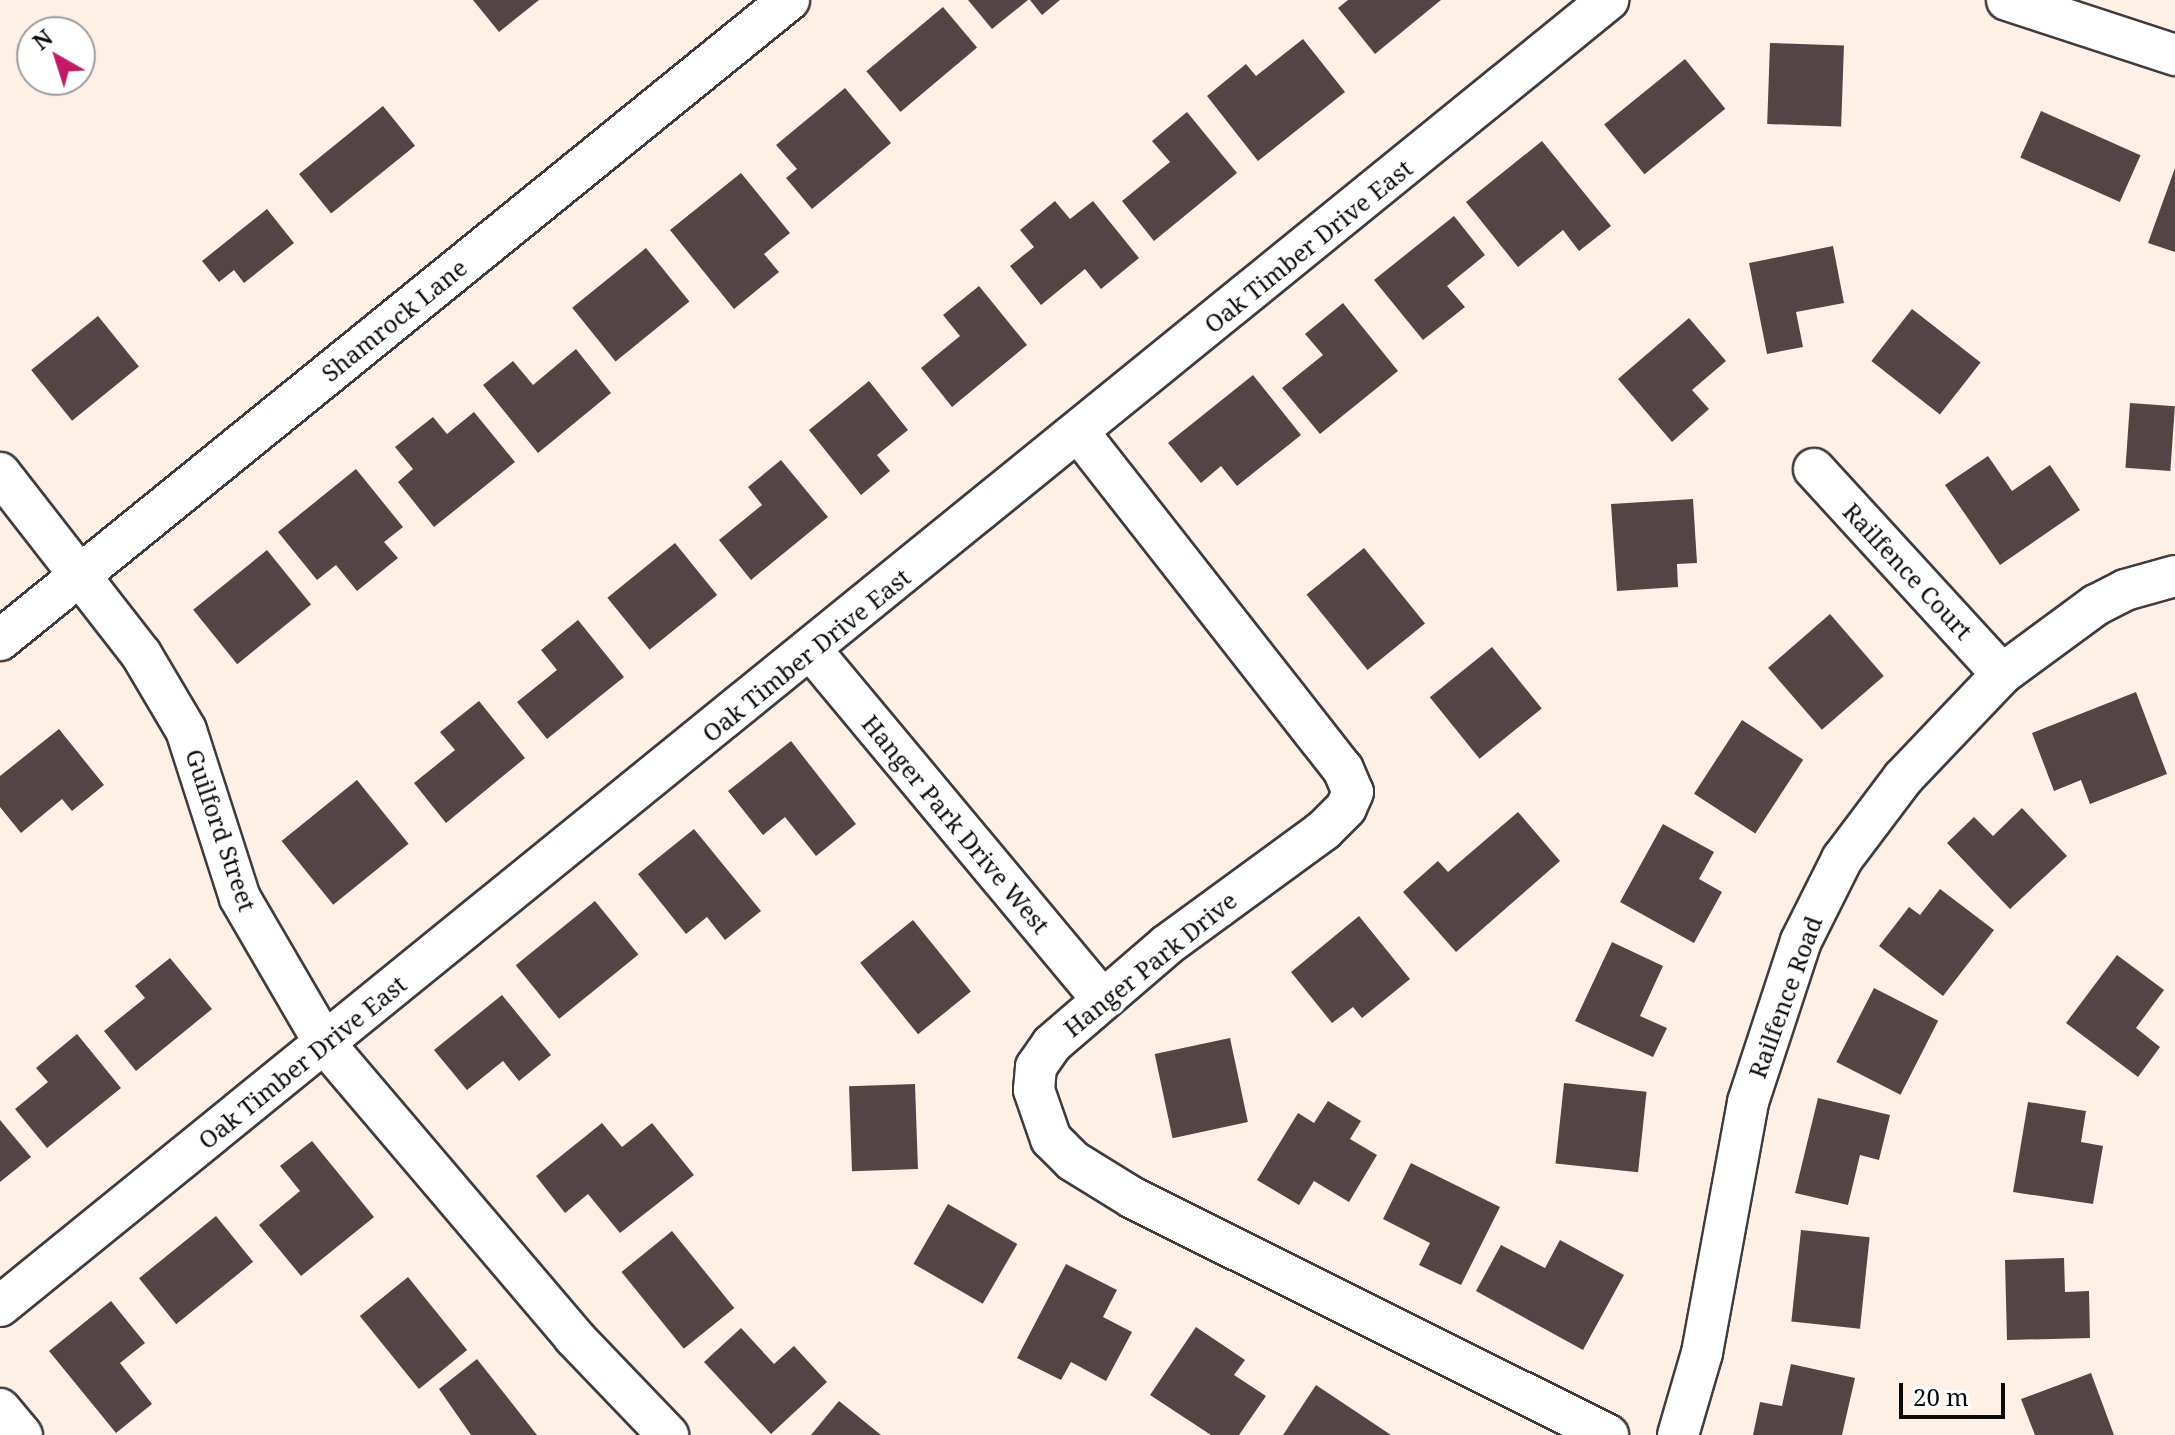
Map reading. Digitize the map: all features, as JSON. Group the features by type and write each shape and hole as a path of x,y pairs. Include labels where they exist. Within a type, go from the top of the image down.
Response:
{"street":[{"name":"Shamrock Lane","path":"0,640 789,0"},
{"name":"Oak Timber Drive East","path":"0,1306 1080,434 1608,0"},
{"path":"2007,0 2175,55"},
{"name":"Hanger Park Drive","path":"1080,434 1343,769 1353,792 1346,808 1324,830 1101,998 1052,1044 1036,1067 1034,1090 1041,1119 1073,1161 1133,1198 1608,1435"},
{"name":"Railfence Court","path":"1814,469 2002,674"},
{"name":"Guilford Street","path":"0,473 141,654 186,730 240,898 325,1044 574,1337 668,1435"},
{"name":"Railfence Road","path":"1678,1435 1702,1353 1748,1102 1801,941 1842,859 1903,778 2002,674 2096,605 2175,576"},
{"name":"Hanger Park Drive West","path":"812,651 1101,998"},
{"path":"0,1409 22,1435"}],"building":[{"path":"473,0 539,0 499,32"},
{"path":"968,0 1028,0 992,29"},
{"path":"1030,0 1060,0 1042,15"},
{"path":"1348,0 1441,0 1375,54 1338,8"},
{"path":"943,7 977,48 900,112 866,71"},
{"path":"1303,39 1345,92 1258,161 1207,96 1246,64 1256,76"},
{"path":"1770,43 1844,46 1841,127 1767,124"},
{"path":"1685,59 1725,109 1644,174 1604,124"},
{"path":"845,88 891,143 812,209 786,178 797,169 776,145"},
{"path":"383,106 415,146 331,214 299,174"},
{"path":"2041,111 2141,155 2120,202 2020,158"},
{"path":"1187,112 1237,173 1154,241 1122,201 1170,162 1152,141"},
{"path":"1542,141 1611,226 1579,251 1563,230 1518,267 1466,202"},
{"path":"2175,168 2175,252 2148,243"},
{"path":"741,173 790,233 764,254 779,272 734,309 670,230"},
{"path":"1055,201 1070,219 1093,201 1139,258 1101,289 1085,269 1041,305 1010,266 1034,247 1020,230"},
{"path":"267,209 294,243 244,283 234,270 219,282 202,261"},
{"path":"1454,216 1485,255 1447,286 1465,307 1423,340 1374,280"},
{"path":"1833,246 1844,303 1796,312 1803,347 1767,354 1749,263"},
{"path":"646,248 689,302 616,361 572,308"},
{"path":"979,286 1027,345 952,407 921,368 960,336 943,315"},
{"path":"1343,303 1398,371 1320,434 1282,388 1323,355 1305,334"},
{"path":"1912,309 1981,363 1940,415 1871,361"},
{"path":"98,316 139,367 72,421 31,370"},
{"path":"1689,318 1726,361 1692,390 1709,409 1672,442 1618,379"},
{"path":"576,349 611,393 538,453 483,385 513,361 533,385"},
{"path":"1253,375 1301,435 1237,486 1221,466 1201,483 1168,443"},
{"path":"869,381 908,430 877,455 890,471 861,495 809,430"},
{"path":"2130,403 2175,406 2170,471 2125,468"},
{"path":"474,412 515,462 434,527 398,482 413,469 395,447 433,417 447,434"},
{"path":"1988,456 2012,491 2050,465 2080,510 2000,565 1945,485"},
{"path":"781,460 828,517 751,580 719,540 762,505 748,487"},
{"path":"356,469 403,527 384,542 398,558 357,591 336,565 317,580 278,532"},
{"path":"1693,499 1697,563 1677,564 1678,587 1617,591 1611,504"},
{"path":"675,543 717,595 650,650 607,598"},
{"path":"1364,548 1425,623 1368,670 1306,595"},
{"path":"267,550 311,604 237,664 193,610"},
{"path":"1830,614 1884,676 1822,730 1768,668"},
{"path":"578,620 624,677 547,739 517,702 557,670 541,650"},
{"path":"1492,647 1542,708 1480,759 1430,697"},
{"path":"2136,692 2167,774 2090,804 2081,780 2054,791 2032,733"},
{"path":"479,701 525,758 446,823 414,783 455,750 440,732"},
{"path":"1742,720 1803,760 1755,834 1694,794"},
{"path":"59,729 104,785 72,811 62,799 21,833 0,807 0,776"},
{"path":"791,741 856,824 816,856 785,817 763,835 728,791"},
{"path":"357,780 409,844 333,905 282,841"},
{"path":"2022,808 2067,856 2010,909 1947,843 1974,817 1993,836"},
{"path":"1518,812 1560,861 1456,952 1403,892 1438,861 1448,872"},
{"path":"1663,824 1714,852 1699,879 1722,892 1694,943 1620,902"},
{"path":"694,829 761,911 725,940 707,917 686,934 638,874"},
{"path":"1940,889 1994,930 1943,996 1879,946 1909,907 1920,915"},
{"path":"595,901 638,955 559,1019 516,965"},
{"path":"1359,916 1410,979 1362,1018 1353,1007 1332,1023 1291,972"},
{"path":"913,920 971,991 918,1034 860,963"},
{"path":"1612,942 1663,966 1640,1016 1667,1028 1653,1057 1575,1021"},
{"path":"2117,955 2164,990 2136,1028 2160,1047 2138,1077 2066,1023"},
{"path":"170,958 212,1009 136,1071 104,1031 145,998 135,986"},
{"path":"1874,988 1938,1021 1900,1095 1836,1062"},
{"path":"502,995 551,1055 519,1081 503,1061 467,1090 434,1050"},
{"path":"77,1034 121,1088 47,1148 15,1109 48,1082 36,1068"},
{"path":"1230,1038 1248,1122 1173,1138 1155,1054"},
{"path":"1564,1083 1647,1092 1638,1172 1556,1164"},
{"path":"915,1084 918,1169 852,1171 849,1086"},
{"path":"1818,1098 1890,1115 1879,1160 1860,1155 1848,1205 1795,1193"},
{"path":"1328,1101 1361,1121 1350,1139 1377,1155 1349,1202 1314,1181 1299,1205 1257,1180 1298,1113 1314,1123"},
{"path":"2028,1102 2086,1111 2081,1142 2103,1146 2093,1204 2013,1192"},
{"path":"0,1120 31,1157 0,1182"},
{"path":"602,1123 622,1147 652,1123 694,1175 620,1233 588,1194 565,1213 536,1176"},
{"path":"312,1141 374,1217 301,1276 259,1225 300,1191 280,1166"},
{"path":"1411,1163 1500,1207 1461,1285 1419,1265 1430,1243 1383,1219"},
{"path":"948,1204 1017,1244 983,1304 914,1264"},
{"path":"216,1216 253,1262 176,1324 139,1278"},
{"path":"1801,1230 1870,1237 1860,1329 1791,1321"},
{"path":"672,1231 734,1308 684,1349 621,1272"},
{"path":"1560,1240 1624,1275 1583,1350 1476,1291 1501,1245 1545,1268"},
{"path":"2064,1258 2065,1292 2089,1291 2090,1338 2007,1340 2005,1260"},
{"path":"1066,1264 1117,1290 1103,1317 1132,1332 1106,1381 1071,1362 1061,1380 1017,1358"},
{"path":"408,1277 467,1350 419,1389 360,1316"},
{"path":"111,1301 145,1343 120,1363 152,1404 116,1433 49,1351"},
{"path":"1196,1327 1245,1360 1234,1375 1266,1396 1239,1435 1211,1435 1150,1395"},
{"path":"741,1328 774,1364 794,1346 827,1382 771,1434 704,1362"},
{"path":"477,1359 537,1435 471,1435 439,1389"},
{"path":"1791,1364 1855,1378 1842,1435 1753,1435 1760,1402 1782,1406"},
{"path":"2091,1373 2114,1435 2035,1435 2021,1399"},
{"path":"1316,1385 1391,1435 1283,1435"},
{"path":"839,1401 881,1435 811,1435"}]}
